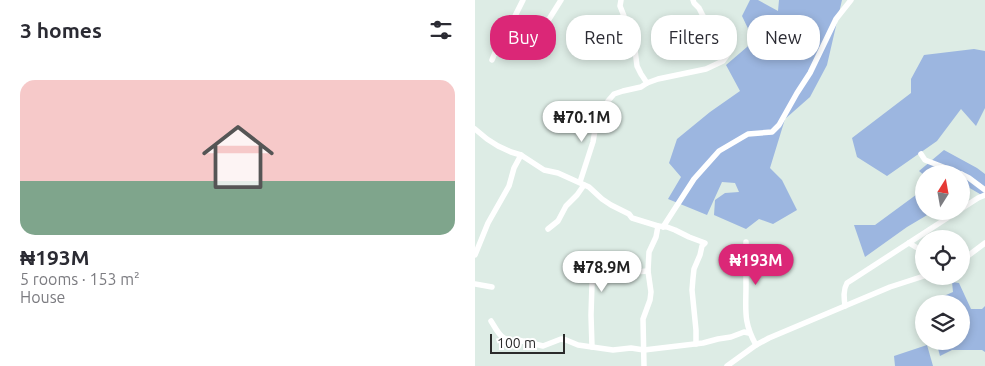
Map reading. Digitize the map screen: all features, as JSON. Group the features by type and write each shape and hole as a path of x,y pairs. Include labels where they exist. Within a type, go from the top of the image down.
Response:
{"street":[{"path":"516,15 523,0"},
{"path":"552,15 561,0"},
{"path":"621,0 620,6 624,16 624,27 635,50 637,66 647,83"},
{"path":"548,229 557,221 566,206 577,195 593,142 596,124 602,117 608,100 614,94 641,88 647,83 658,79 706,69 723,60 728,54 728,48 722,38 703,16 693,0"},
{"path":"644,366 643,319 651,292 648,271 649,252 660,227 694,179 719,151 748,134 772,132 779,125 810,73 836,19 851,0"},
{"path":"475,129 498,146 521,155 544,170 558,173 582,183 607,202 629,214 632,218 675,230 705,243 702,246 694,269 693,278 692,290 696,344"},
{"path":"921,154 925,160 938,165"},
{"path":"475,255 488,223 509,186 521,155"},
{"path":"970,179 985,190"},
{"path":"970,203 985,195"},
{"path":"845,306 844,293 847,282 944,220"},
{"path":"746,242 746,318 749,332 756,345"},
{"path":"909,243 915,247"},
{"path":"970,255 985,244"},
{"path":"592,347 592,284 596,276 648,271"},
{"path":"727,366 769,338 915,279"},
{"path":"475,284 492,287"},
{"path":"491,321 507,341 514,342 518,340 543,346 561,339 578,345 613,350 631,348 644,350 696,344 749,332"}],"shaded area":[{"path":"750,0 758,0 778,11 779,0 842,0 827,65 810,97 785,119 770,168 782,180 797,210 773,224 759,219 746,229 714,215 715,200 725,193 739,192 735,183 722,182 707,215 668,199 681,177 669,163 677,139 740,91 726,65 732,60 737,60 737,56 747,47 747,60 820,60 820,15 747,15 747,26 742,16"},
{"path":"974,49 985,51 985,108 976,126 961,109 937,141 887,176 857,157 852,138 911,93 911,79 924,55"},
{"path":"944,150 977,168 985,174 985,197 970,188 970,165 926,165"},
{"path":"915,196 915,220 919,220 865,257 854,225 875,225"},
{"path":"952,285 960,285 965,295 946,295 953,292"},
{"path":"985,306 985,352 982,350 970,350 970,307 971,309 982,309"},
{"path":"915,349 928,350 933,366 895,366 894,356"},
{"path":"938,350 952,350 940,356"}]}
